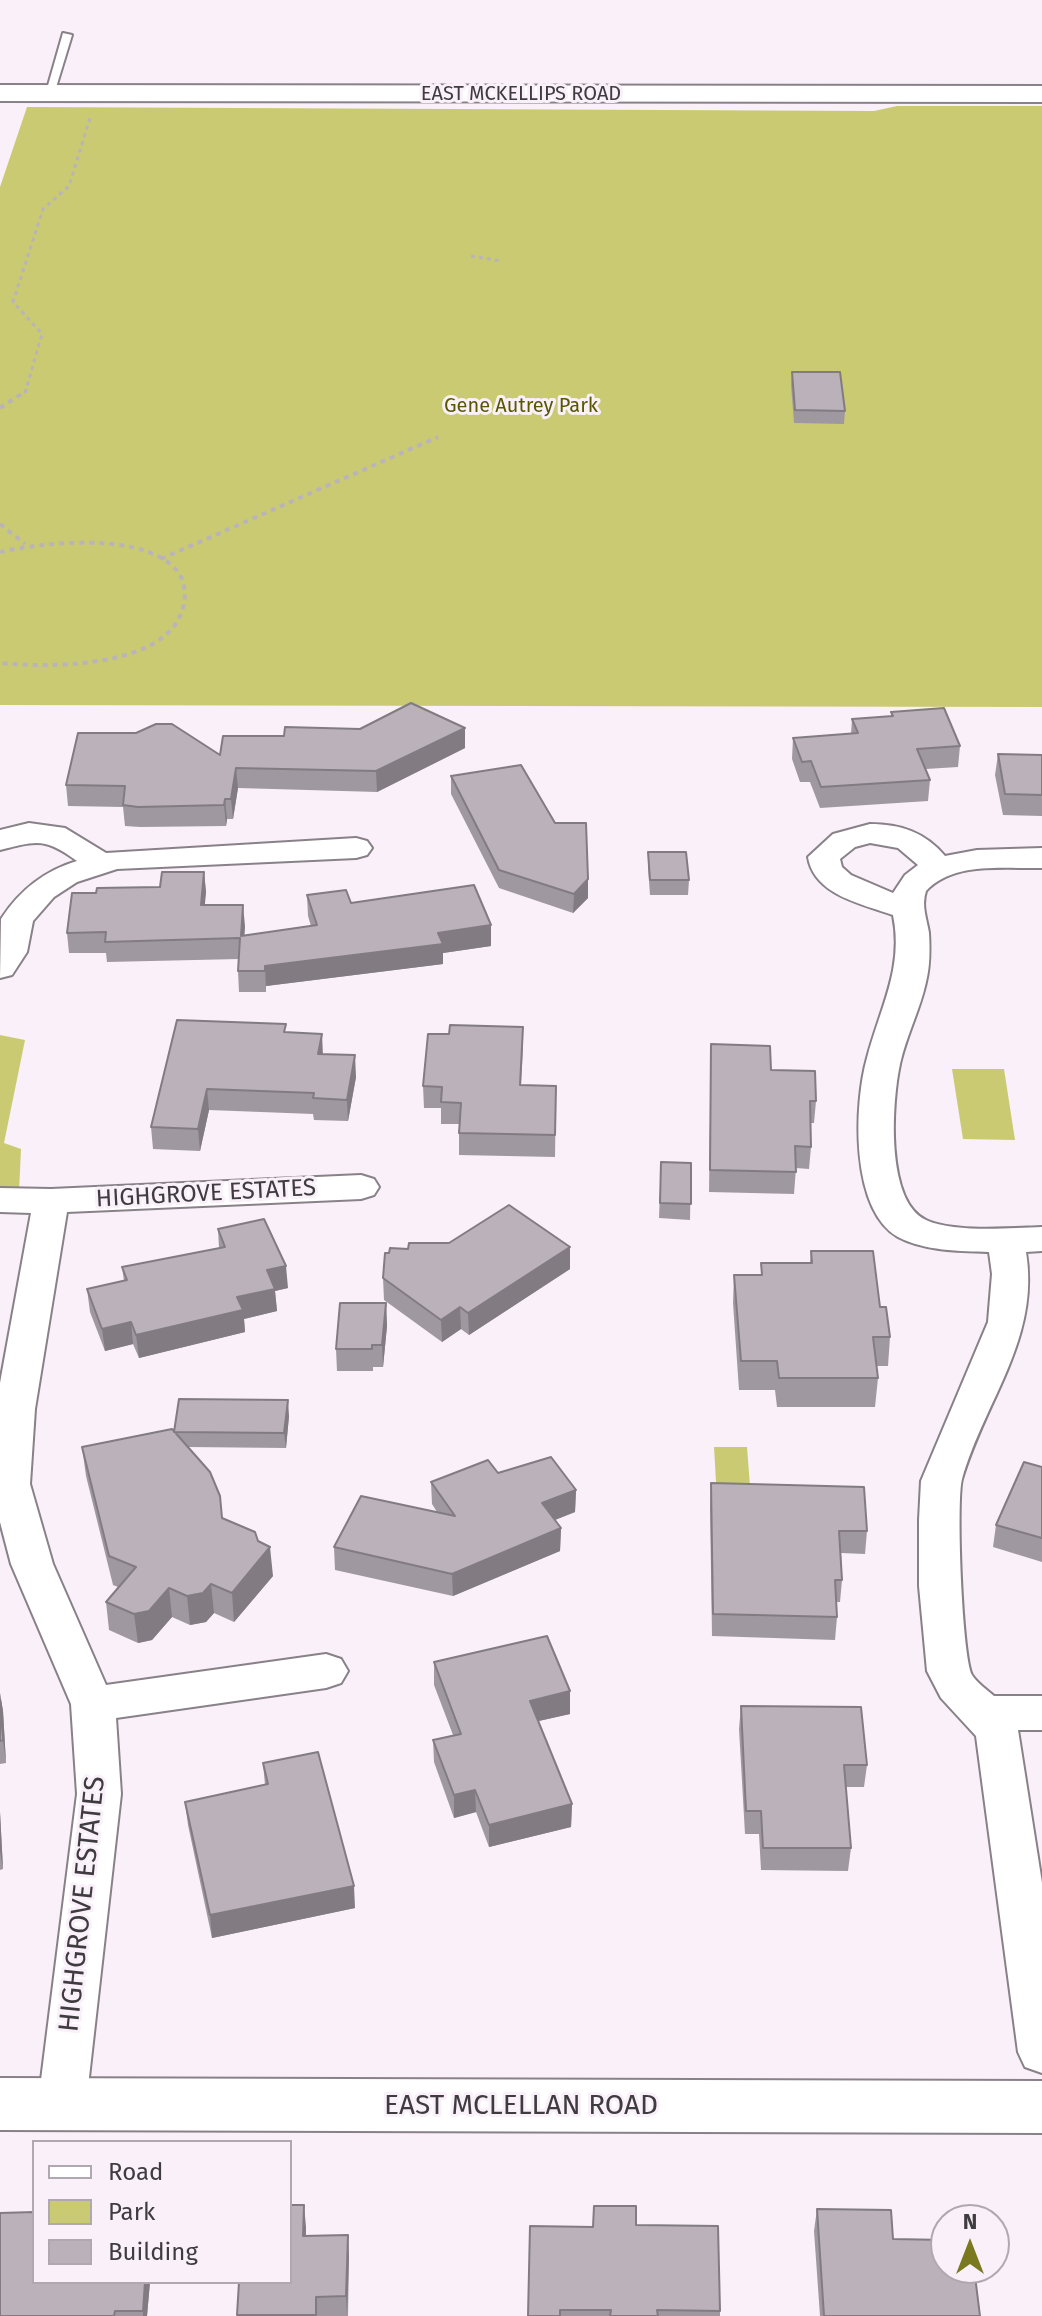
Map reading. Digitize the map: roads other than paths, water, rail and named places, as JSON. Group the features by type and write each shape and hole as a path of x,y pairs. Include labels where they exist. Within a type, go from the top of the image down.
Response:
{"main road":[{"name":"EAST MCKELLIPS ROAD","path":"0,93 1042,94"},
{"name":"EAST MCLELLAN ROAD","path":"0,2104 1042,2107"}],"street":[{"path":"907,909 840,882 826,870 824,857 832,846 852,835 878,833 899,837 919,847 938,868"},
{"path":"0,841 15,834 62,835 100,864"},
{"path":"0,968 10,952 17,919 15,900 43,890 66,875 114,860 356,848"},
{"path":"1042,858 958,863 938,868 919,880 908,892 907,909 913,940 909,982 889,1040 876,1100 876,1133 886,1198 894,1212 910,1228 965,1239 1024,1240 1011,1274 1007,1322 941,1481 940,1586 949,1671 956,1686 984,1713 997,1732 1042,2052"},
{"name":"HIGHGROVE ESTATES","path":"0,1200 51,1201 361,1187"},
{"name":"HIGHGROVE ESTATES","path":"51,1201 15,1409 10,1484 32,1564 93,1704 99,1794 62,2104"},
{"path":"93,1704 326,1671"},
{"path":"984,1713 1042,1713"}],"lane":[{"path":"49,94 67,35"}],"park label":[{"name":"Gene Autrey Park","path":"521,406"}]}
